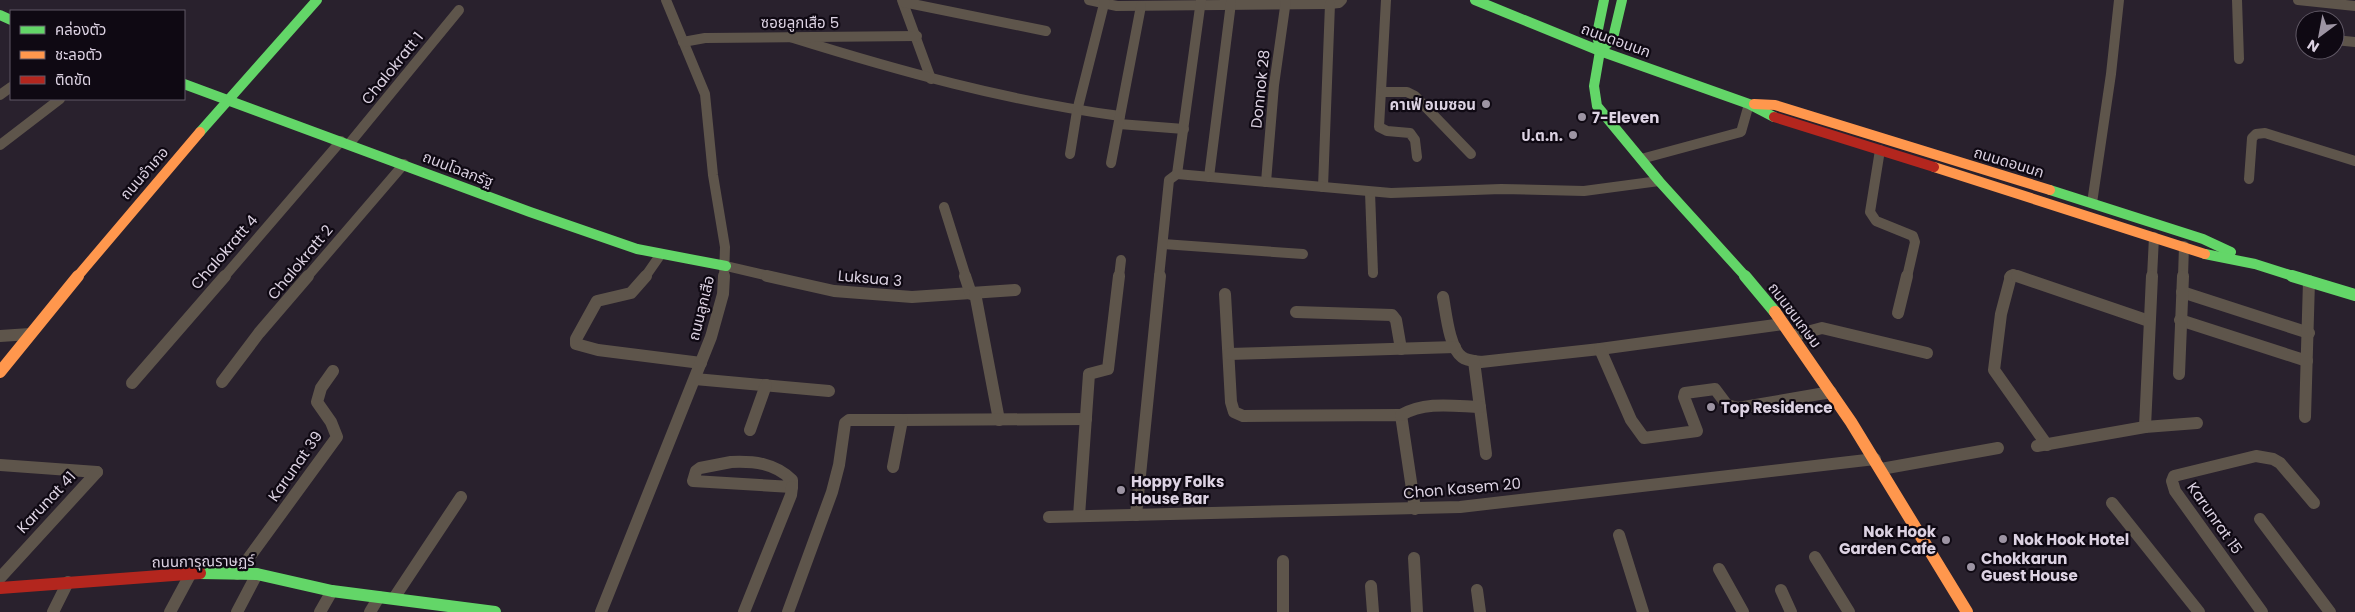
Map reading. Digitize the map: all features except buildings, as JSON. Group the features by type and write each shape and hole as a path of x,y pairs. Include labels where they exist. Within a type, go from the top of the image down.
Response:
{"main road":[{"name":"ถนนอำเภอ","path":"0,372 80,272 226,100 317,0"},
{"name":"ถนนดอนนก","path":"1475,0 1600,51 1749,104 1772,116 2154,237 2210,254 2256,264 2355,295"},
{"name":"ถนนชนเกษม","path":"1604,0 1597,34 1600,51 1594,86 1597,106 1659,182 1759,290 1831,392 1878,464 1967,612"},
{"name":"ถนนชนเกษม","path":"1600,51 1613,38 1622,0"},
{"name":"ถนนโฉลกรัฐ","path":"185,84 530,212 637,249 726,266"},
{"name":"ถนนดอนนก","path":"1749,104 1775,105 2092,203 2203,240 2256,264"},
{"name":"ถนนการุณราษฏร์","path":"0,588 191,573 257,574 332,591 495,612"}],"street":[{"name":"ถนนลูกเสือ","path":"602,612 711,337 723,294 726,266 725,247 713,175 705,94 666,0"},
{"path":"1089,0 1116,6 1285,1 1330,4 1340,3 1342,0"},
{"path":"1386,0 1379,127 1387,131 1410,132 1415,140 1417,157"},
{"path":"2092,203 2111,74 2119,0"},
{"path":"2237,0 2239,59"},
{"path":"2298,0 2355,6"},
{"path":"902,1 1046,31"},
{"path":"902,1 917,36 931,78"},
{"name":"Donnok 28","path":"1266,182 1274,85 1285,1"},
{"path":"1070,154 1077,111 1104,2"},
{"path":"1177,174 1201,2"},
{"path":"1209,177 1231,3"},
{"path":"1111,164 1145,4"},
{"path":"1323,187 1330,4"},
{"name":"Chalokratt 1","path":"345,143 458,10"},
{"name":"ซอยลูกเสือ 5","path":"684,42 705,38 917,36"},
{"path":"790,37 869,62 931,78 1119,120 1184,130"},
{"path":"1380,92 1407,92 1415,96 1471,154"},
{"path":"0,145 59,100"},
{"path":"1641,159 1741,132 1749,104"},
{"path":"2249,179 2252,138 2256,134 2265,133 2355,161"},
{"name":"Chalokratt 4","path":"132,384 345,143"},
{"path":"1880,150 1870,212 1876,221 1913,236 1914,242 1898,313"},
{"name":"Chalokratt 2","path":"222,382 259,333 404,164"},
{"path":"1136,515 1169,180 1177,174 1391,193 1501,188 1584,191 1659,182"},
{"path":"1370,192 1373,273"},
{"path":"944,207 973,294 999,420"},
{"path":"2145,428 2154,237"},
{"path":"1163,244 1303,254"},
{"path":"2179,374 2184,246"},
{"path":"661,254 643,280 631,293 597,301 576,339 576,344 598,350 701,363"},
{"path":"1079,516 1089,374 1108,369 1121,260"},
{"name":"Luksua 3","path":"726,266 834,291 912,297 1015,290"},
{"path":"2149,321 2014,274 2009,277 2001,314 1994,370 2042,446 2145,428 2197,423"},
{"path":"2305,417 2310,333 2309,281"},
{"path":"2182,292 2310,333"},
{"path":"1225,294 1231,402 1234,412 1243,416 1401,415 1409,410 1429,406 1480,407"},
{"path":"1443,297 1455,348 1460,356 1474,361 1600,349 1783,324"},
{"path":"1296,312 1392,315 1396,320 1400,349"},
{"path":"2180,320 2307,361"},
{"path":"1792,336 1822,328 1927,353"},
{"path":"0,336 30,334"},
{"path":"1229,354 1455,348"},
{"path":"1600,349 1631,420 1644,438 1697,431 1684,397 1685,393 1715,389 1727,404 1738,408 1831,392"},
{"path":"1474,361 1486,454"},
{"name":"Karunat 39","path":"237,574 337,437 331,422 317,402 321,388 333,372"},
{"path":"695,379 829,391"},
{"path":"750,430 766,385"},
{"path":"1401,415 1416,510"},
{"path":"788,612 832,492 839,465 845,423 849,420 1086,419"},
{"path":"893,467 902,420"},
{"name":"Chon Kasem 20","path":"1049,516 1460,508 1878,464 1998,448"},
{"name":"Karunrat 15","path":"2262,612 2175,491 2172,480 2174,476 2256,456 2280,463 2314,503"},
{"path":"744,612 791,495 792,487 791,478 764,464 739,461 720,463 698,469 693,481 792,487"},
{"name":"Karunat 41","path":"0,465 97,472 0,578"},
{"path":"394,598 461,497"},
{"path":"2112,503 2199,612"},
{"path":"2260,519 2330,612"},
{"path":"1620,535 1643,612"},
{"path":"1815,557 1849,612"},
{"path":"1414,558 1417,612"},
{"path":"1283,561 1283,612"},
{"path":"1718,569 1743,612"},
{"path":"170,612 191,573"},
{"path":"237,612 257,574"},
{"path":"53,612 68,582"},
{"path":"1371,586 1373,612"},
{"path":"1477,590 1480,612"},
{"path":"1781,590 1791,612"},
{"path":"320,612 332,591"},
{"path":"370,612 379,597"}],"traffic: fast":[{"path":"200,132 317,0"},
{"path":"1475,0 1600,51 1749,104 1774,117"},
{"path":"1604,0 1597,34 1600,51 1594,86 1597,106 1659,181 1759,291 1775,312"},
{"path":"1600,51 1613,38 1622,0"},
{"path":"0,15 10,20"},
{"path":"185,84 530,212 637,249 726,266"},
{"path":"2050,190 2203,239 2231,252"},
{"path":"2205,254 2255,264 2355,295"},
{"path":"200,573 257,574 332,591 495,612"}],"traffic: slow":[{"path":"1754,104 1775,105 2050,190"},
{"path":"0,372 103,245 200,132"},
{"path":"1934,167 2205,254"},
{"path":"1775,312 1851,422 1967,612"}],"traffic: jam":[{"path":"1774,117 1934,167"},
{"path":"0,588 200,573"}],"place":[{"name":"คาเฟ่ อเมซอน","path":"1486,104"},
{"name":"7-Eleven","path":"1582,117"},
{"name":"ป.ต.ท.","path":"1573,135"},
{"name":"Top Residence","path":"1711,407"},
{"name":"Hoppy Folks House Bar","path":"1121,490"},
{"name":"Nok Hook Hotel","path":"2003,539"},
{"name":"Nok Hook Garden Cafe","path":"1946,540"},
{"name":"Chokkarun Guest House","path":"1971,567"}]}
